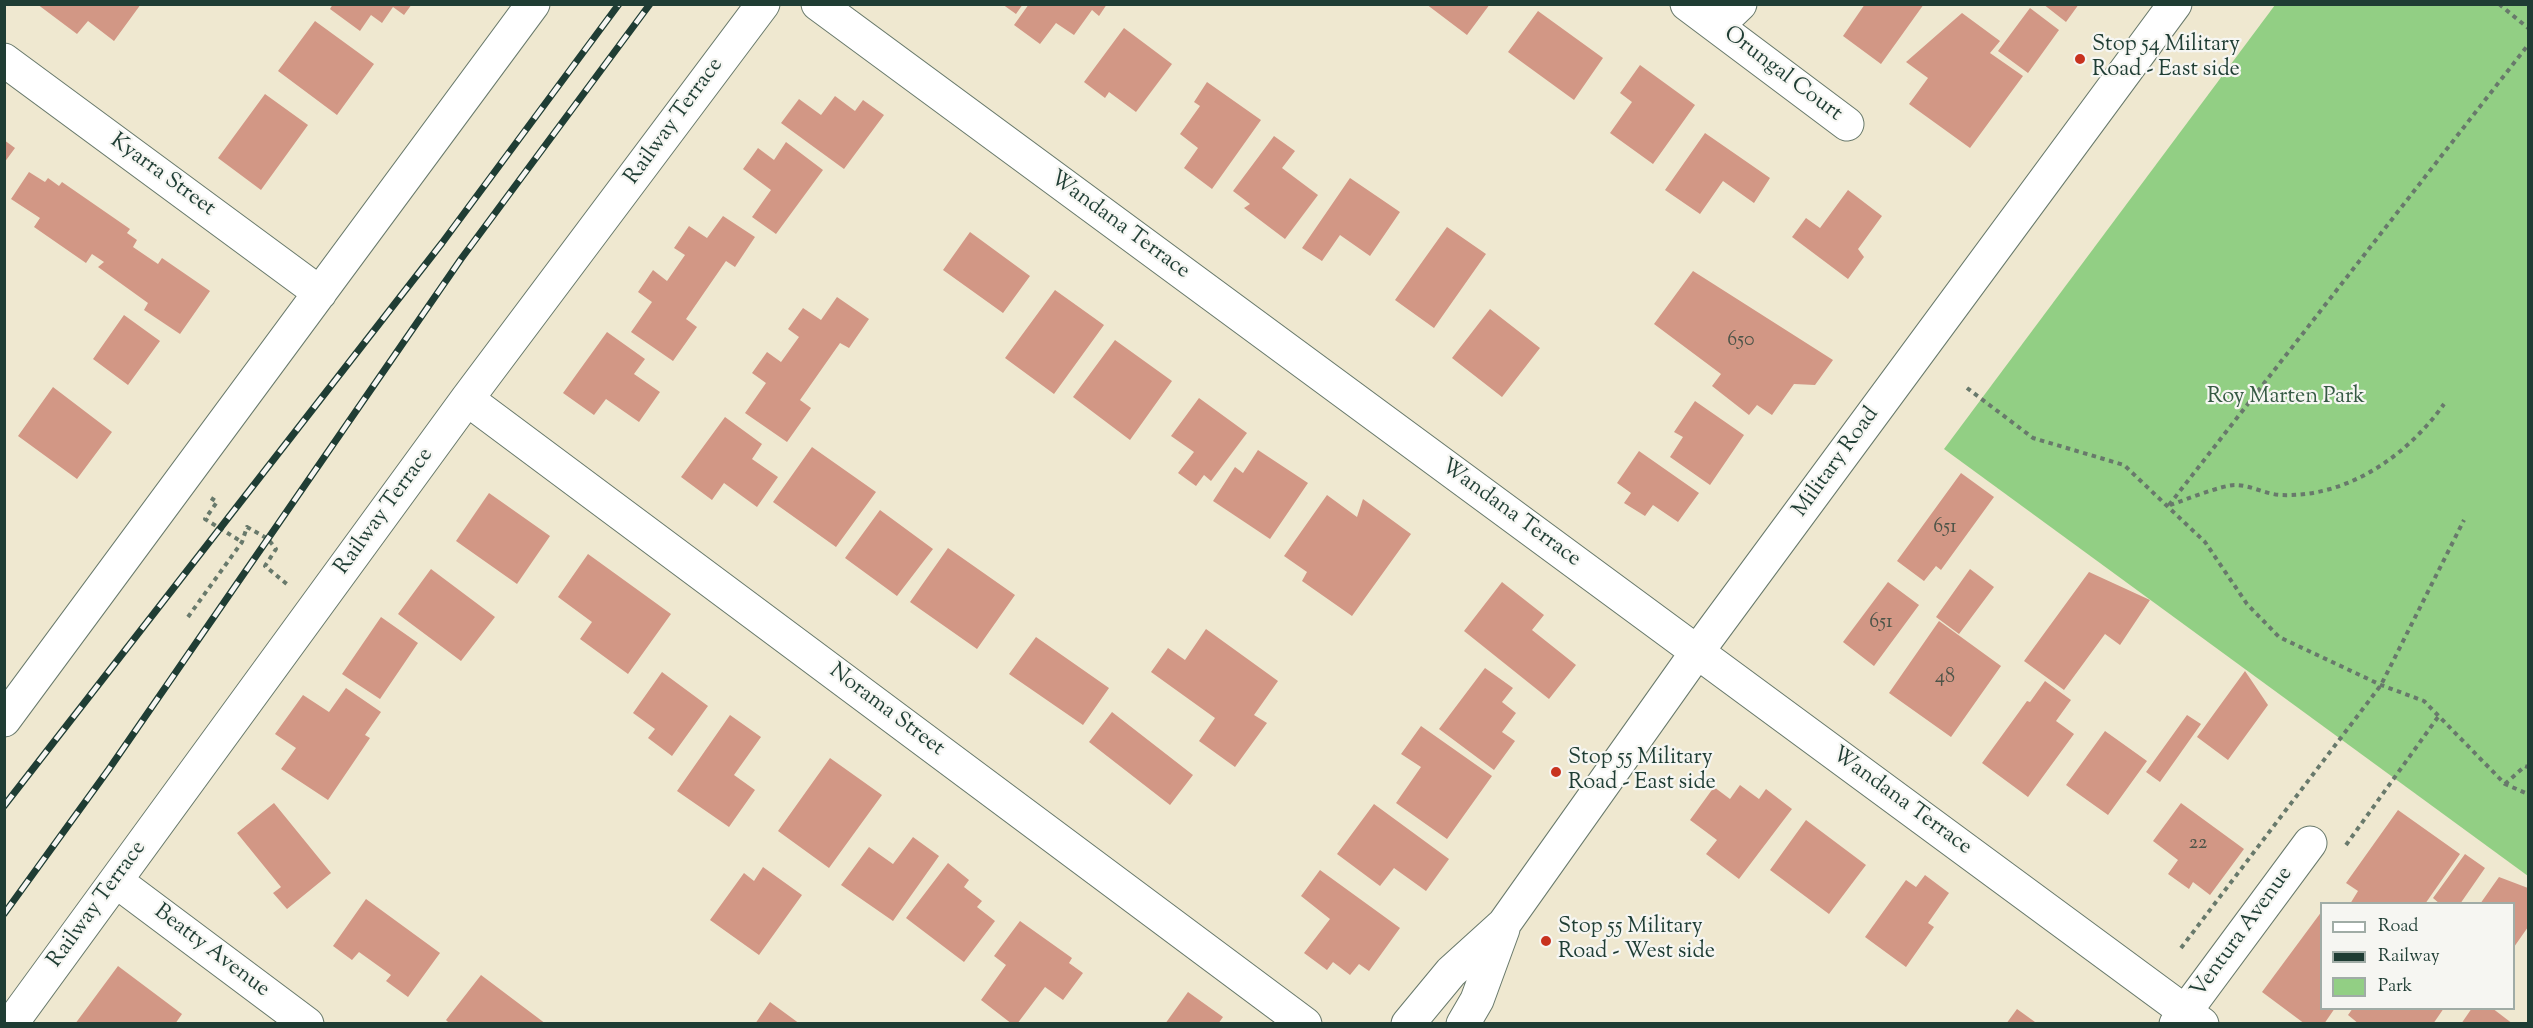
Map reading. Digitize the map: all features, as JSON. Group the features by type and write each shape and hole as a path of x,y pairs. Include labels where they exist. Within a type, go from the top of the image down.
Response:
{"street":[{"path":"4,720 533,4"},
{"name":"Railway Terrace","path":"11,1023 467,399 763,4"},
{"name":"Wandana Terrace","path":"818,4 1697,652 2188,1019"},
{"name":"Orungal Court","path":"1687,4 1847,124"},
{"path":"1717,26 1740,4"},
{"name":"Military Road","path":"1408,1023 1451,972 1504,924 1697,652 2175,4"},
{"name":"Kyarra Street","path":"4,60 320,293"},
{"name":"Norama Street","path":"467,399 1305,1023"},
{"name":"Ventura Avenue","path":"2188,1019 2310,843"},
{"name":"Beatty Avenue","path":"116,880 307,1023"},
{"name":"Military Road","path":"1463,1023 1477,1000 1504,924"}],"path":[{"path":"2499,4 2529,27"},
{"path":"2169,505 2529,45"},
{"path":"1967,388 2033,438 2124,465 2169,505 2205,542 2247,604 2279,637 2381,685 2424,701 2505,784 2529,794"},
{"path":"2169,505 2234,484 2279,495 2318,493 2356,482 2426,430 2444,404"},
{"path":"205,519 242,542"},
{"path":"2181,948 2381,685 2464,520"},
{"path":"188,616 242,542 247,527 268,539 276,549 265,566 317,605"},
{"path":"2505,784 2525,766 2529,767"}],"green space":[{"name":"Roy Marten Park","path":"2275,5 2528,5 2528,876 1944,449"}],"building":[{"path":"37,4 141,4 114,41 88,21 77,34"},
{"path":"333,4 412,4 404,15 393,7 382,23 371,15 360,31 330,9"},
{"path":"1002,4 1023,4 1016,14"},
{"path":"1029,4 1107,4 1099,16 1092,10 1074,35 1056,23 1040,44 1014,25"},
{"path":"1426,4 1490,4 1467,35"},
{"path":"1865,4 1924,4 1881,64 1843,36"},
{"path":"2043,4 2079,4 2066,22"},
{"path":"2030,8 2059,30 2028,73 1998,51"},
{"path":"1538,11 1603,58 1574,100 1508,52"},
{"path":"1962,13 2000,41 1990,53 2023,76 1970,148 1909,104 1928,78 1906,62"},
{"path":"315,21 374,64 337,115 278,71"},
{"path":"1124,28 1172,64 1136,112 1109,92 1105,98 1084,82"},
{"path":"1640,65 1695,105 1653,164 1610,133 1632,102 1620,93"},
{"path":"1207,82 1261,120 1212,189 1184,168 1198,148 1180,134 1200,106 1194,102"},
{"path":"265,94 308,125 261,190 218,158"},
{"path":"835,96 855,111 863,100 884,115 844,169 781,123 799,99 821,115"},
{"path":"1705,133 1770,178 1754,203 1723,181 1700,214 1665,190"},
{"path":"1274,136 1295,151 1282,168 1318,195 1285,239 1244,208 1250,204 1233,191"},
{"path":"4,140 15,148 4,163"},
{"path":"786,142 823,170 776,234 752,217 771,190 743,169 758,148 774,160"},
{"path":"29,172 45,182 48,178 59,186 62,182 130,229 127,233 137,240 133,247 158,264 162,258 210,291 180,334 144,310 148,303 98,267 104,262 92,254 86,263 34,227 40,218 11,199"},
{"path":"1350,178 1400,212 1370,256 1340,235 1322,261 1302,248"},
{"path":"1848,190 1882,216 1858,249 1864,257 1848,279 1792,237 1806,218 1820,228"},
{"path":"723,216 755,237 735,267 726,261 686,319 697,327 673,361 631,332 652,302 638,292 653,270 667,281 685,255 674,248 689,226 707,238"},
{"path":"1447,227 1486,254 1434,328 1395,300"},
{"path":"970,232 1030,276 1003,313 943,270"},
{"path":"1693,271 1833,360 1815,385 1794,384 1772,415 1757,405 1749,415 1712,386 1721,374 1654,324"},
{"path":"1055,290 1104,325 1054,394 1005,358"},
{"path":"837,297 869,319 849,348 840,343 800,400 811,408 787,442 745,413 766,383 752,373 767,352 781,362 799,337 788,329 803,308 821,320"},
{"path":"1490,309 1540,348 1502,397 1452,358"},
{"path":"124,315 160,341 128,385 93,359"},
{"path":"607,332 645,359 634,374 660,392 639,422 606,399 594,415 563,393"},
{"path":"1115,340 1172,381 1130,440 1073,397"},
{"path":"53,387 112,432 77,479 18,436"},
{"path":"1199,398 1247,433 1211,481 1204,475 1196,486 1178,473 1194,452 1171,436"},
{"path":"1695,401 1744,435 1710,485 1670,457 1683,437 1674,432"},
{"path":"725,417 762,444 752,459 778,477 757,507 724,483 712,500 681,477"},
{"path":"812,447 876,492 836,547 773,502"},
{"path":"1258,450 1308,483 1270,539 1213,501 1235,467 1243,473"},
{"path":"1639,451 1699,493 1678,522 1653,505 1645,516 1624,503 1631,493 1617,483"},
{"path":"1961,473 1994,497 1941,570 1936,566 1924,581 1897,561"},
{"path":"489,493 550,536 517,584 456,541"},
{"path":"1327,495 1357,517 1363,499 1411,534 1352,616 1302,581 1307,572 1284,556"},
{"path":"880,510 933,549 897,596 845,558"},
{"path":"948,548 1015,595 977,649 910,602"},
{"path":"588,554 671,614 628,674 580,639 592,622 558,597"},
{"path":"431,569 495,617 461,661 398,614"},
{"path":"1970,569 1994,587 1959,634 1936,617"},
{"path":"2089,572 2150,600 2120,645 2105,634 2064,690 2024,661"},
{"path":"1502,582 1544,615 1532,630 1576,665 1549,699 1464,631"},
{"path":"1888,582 1919,605 1874,666 1843,642"},
{"path":"381,617 418,643 380,699 342,674"},
{"path":"1939,621 2001,666 1951,737 1889,693"},
{"path":"1206,629 1278,681 1254,715 1267,723 1235,767 1199,741 1215,718 1151,672 1168,648 1185,660"},
{"path":"1036,637 1109,688 1083,725 1009,674"},
{"path":"1485,668 1513,688 1502,702 1516,713 1502,732 1515,741 1494,770 1439,729"},
{"path":"2245,671 2268,705 2228,760 2197,737"},
{"path":"662,672 708,706 672,756 648,738 655,729 633,713"},
{"path":"2045,681 2071,700 2056,721 2074,734 2028,797 1982,763 2027,701 2030,702"},
{"path":"346,688 381,712 365,735 370,738 328,800 281,769 296,748 275,734 303,695 329,712"},
{"path":"1112,712 1193,775 1170,805 1089,742"},
{"path":"730,715 761,737 734,775 755,790 729,827 677,791"},
{"path":"2187,715 2201,724 2160,782 2146,772"},
{"path":"1421,726 1492,776 1447,839 1396,803 1421,767 1401,754"},
{"path":"2105,731 2147,761 2108,815 2066,785"},
{"path":"830,758 882,795 829,868 778,831"},
{"path":"1740,785 1759,799 1766,789 1792,809 1739,879 1706,854 1717,840 1690,820 1714,787 1730,799"},
{"path":"274,803 331,873 287,909 273,893 281,887 237,833"},
{"path":"2181,803 2244,849 2210,895 2193,882 2189,889 2168,874 2178,860 2153,841"},
{"path":"1374,804 1449,859 1426,891 1394,868 1380,886 1337,854"},
{"path":"2398,810 2460,854 2426,902 2351,902 2358,891 2346,883"},
{"path":"1806,820 1866,865 1829,914 1770,870"},
{"path":"913,837 939,856 893,921 841,885 869,847 893,864"},
{"path":"2465,854 2485,868 2461,902 2438,902 2433,898"},
{"path":"948,863 969,880 964,887 982,901 977,907 995,921 964,962 906,918"},
{"path":"763,867 802,895 759,955 710,920 744,873 754,881"},
{"path":"1320,870 1400,928 1369,971 1359,964 1350,975 1333,962 1327,970 1304,953 1330,919 1301,896"},
{"path":"1925,875 1949,893 1928,923 1934,927 1906,967 1865,937 1906,880 1916,887"},
{"path":"2499,877 2528,888 2528,927 2515,946 2515,902 2481,902"},
{"path":"366,899 440,953 408,997 386,981 391,975 359,952 352,960 333,946"},
{"path":"2320,914 2320,1010 2334,1010 2324,1024 2305,1024 2262,992"},
{"path":"1020,921 1072,958 1069,963 1083,973 1063,1000 1045,987 1017,1024 1012,1024 981,1000 1006,965 994,956"},
{"path":"118,966 182,1014 175,1024 75,1024"},
{"path":"481,975 546,1024 450,1024 446,1020"},
{"path":"1188,992 1223,1017 1218,1024 1165,1024"},
{"path":"770,1002 800,1024 755,1024"},
{"path":"2017,1009 2035,1022 2033,1024 2006,1024"},
{"path":"2352,1010 2443,1010 2433,1024 2359,1024 2348,1015"},
{"path":"2471,1010 2495,1010 2513,1024 2461,1024"}],"railway":[{"path":"4,806 442,243 619,4"},
{"path":"4,914 109,769 461,259 650,4"}],"place":[{"name":"Stop 54 Military Road - East side","path":"2080,59"},
{"name":"Stop 55 Military Road - East side","path":"1556,772"},
{"name":"Stop 55 Military Road - West side","path":"1546,941"}]}
